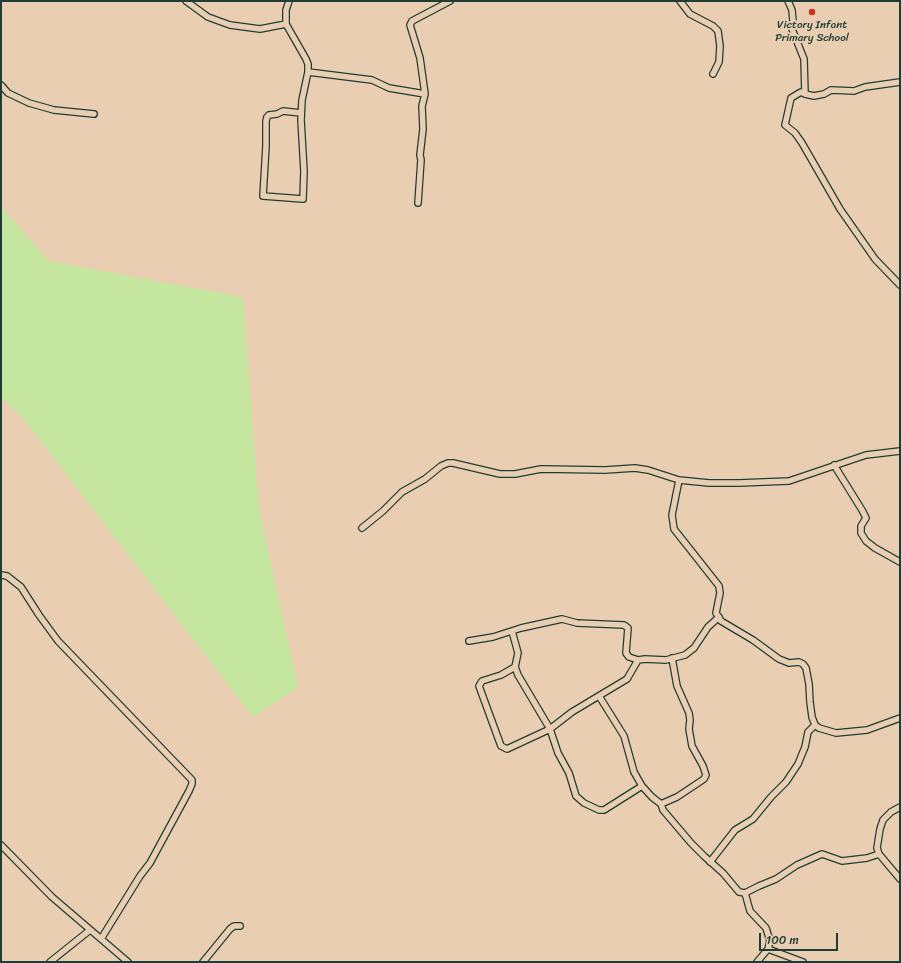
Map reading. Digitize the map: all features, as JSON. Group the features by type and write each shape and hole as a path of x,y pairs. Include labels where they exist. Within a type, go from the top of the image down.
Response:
{"street":[{"path":"186,1 208,17 230,25 260,30 286,24"},
{"path":"289,1 286,10 286,24 306,59 308,72 302,100 301,113 304,171 303,199 263,196 267,117 269,115 277,114 282,110 301,113"},
{"path":"418,203 421,160 420,155 423,129 422,106 425,94 420,58 410,23 438,6 450,1"},
{"path":"680,1 690,14 713,26 718,31 720,46 719,62 713,74"},
{"path":"788,1 792,10 792,29 804,59 805,94"},
{"path":"308,72 372,80 389,88 425,94"},
{"path":"900,82 865,87 854,91 832,90 824,94 814,96 802,92 791,98 785,125 795,133 806,147 817,170 837,204 862,241 900,285"},
{"path":"1,85 8,93 29,103 54,110 94,114"},
{"path":"362,528 383,511 402,492 425,479 441,466 448,463 500,474 515,474 541,469 605,470 635,468 648,470 679,480 709,483 789,481 866,455 900,451"},
{"path":"834,465 866,518 861,526 861,533 866,541 900,562"},
{"path":"679,480 672,515 674,529 719,586 720,593 716,613 721,621 753,640 779,659 789,663 798,662 803,664 806,668 812,718 815,725 818,728 836,734 867,730 900,718"},
{"path":"1,575 7,576 21,587 58,641 192,780 189,792 150,863 140,876 101,939"},
{"path":"469,641 493,637 562,619 577,623 624,625 628,628 626,653 629,657 638,660 666,660 685,655 694,648 708,627 719,617"},
{"path":"512,631 518,653 515,667 518,675 550,729 558,753 569,773 576,796 584,803 599,810 604,810 642,786"},
{"path":"661,804 677,797 704,779 706,775 703,766 692,746 689,713 677,686 672,658"},
{"path":"515,667 501,675 482,681 479,686 501,746 507,749 550,729 572,712 626,679 638,660"},
{"path":"599,696 624,736 634,772 642,786 661,804 663,810 686,837 723,873 739,892 745,893 776,878 796,865 822,854 842,860 868,858 879,854"},
{"path":"710,862 735,830 753,819 771,797 786,782 798,764 805,747 808,732 815,725"},
{"path":"900,807 891,812 883,820 877,848 879,854 900,879"},
{"path":"1,845 52,897 128,962"},
{"path":"745,893 750,912 766,928 770,941 768,949 757,962"},
{"path":"203,962 230,929 234,926 240,926"},
{"path":"50,962 90,930"},
{"path":"768,949 803,962"}],"green space":[{"path":"1,207 49,261 243,297 259,510 298,687 253,717 23,418 1,397"}],"place":[{"name":"Victory Infant Primary School","path":"812,12"}]}
